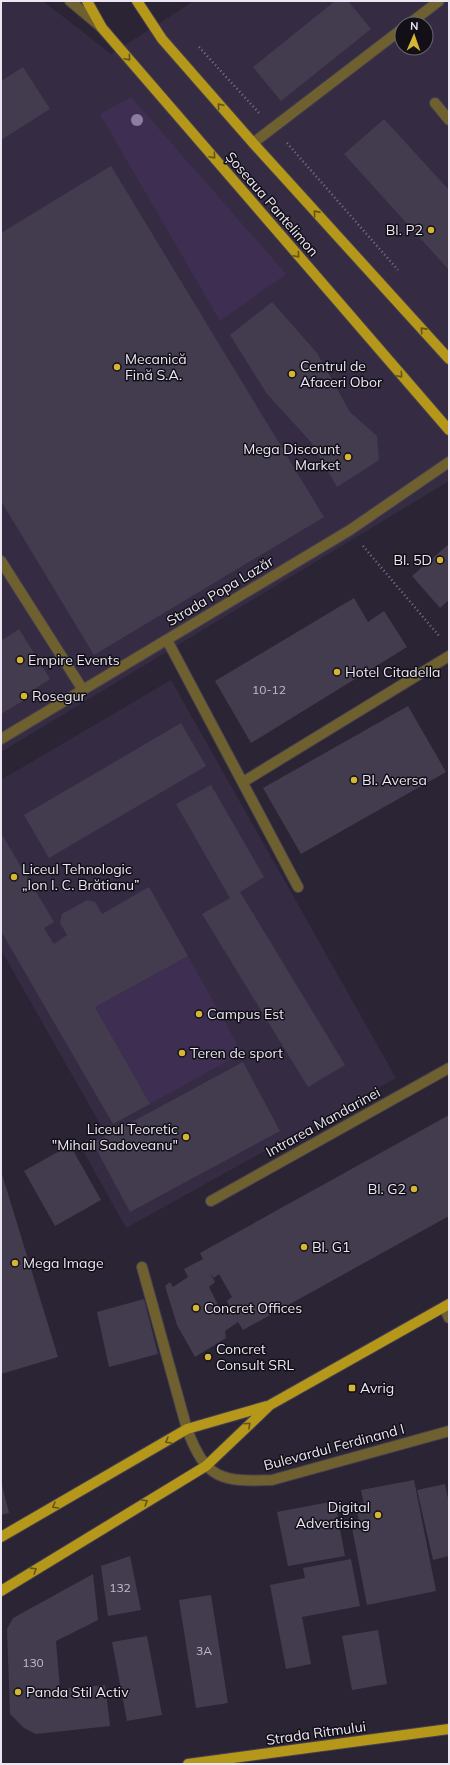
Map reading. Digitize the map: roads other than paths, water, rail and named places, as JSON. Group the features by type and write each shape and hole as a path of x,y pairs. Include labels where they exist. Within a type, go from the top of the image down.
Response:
{"main road":[{"path":"87,1 102,28"},
{"name":"Șoseaua Pantelimon","path":"137,1 149,22 162,39 253,143 449,359"},
{"name":"Șoseaua Pantelimon","path":"102,28 449,430"},
{"path":"1,1537 188,1429 270,1405 446,1305"},
{"path":"1,1591 206,1466 270,1405"},
{"name":"Strada Ritmului","path":"188,1764 449,1729"}],"street":[{"name":"Șoseaua Pantelimon","path":"70,1 102,28"},
{"path":"420,16 440,1"},
{"path":"253,143 394,36"},
{"path":"435,103 449,120"},
{"name":"Strada Popa Lazăr","path":"1,739 350,530 449,462"},
{"path":"1,561 83,690"},
{"path":"167,640 298,887"},
{"path":"243,782 449,656"},
{"name":"Intrarea Mandarinei","path":"211,1201 449,1068"},
{"path":"142,1267 188,1429"},
{"path":"446,1305 449,1318"},
{"name":"Bulevardul Ferdinand I","path":"188,1429 192,1442 206,1466 214,1474 227,1479 248,1481 272,1480 449,1431"}],"place":[{"name":"Bl. P2","path":"431,230"},
{"name":"Mecanică Fină S.A.","path":"117,367"},
{"name":"Centrul de Afaceri Obor","path":"292,374"},
{"name":"Mega Discount Market","path":"348,457"},
{"name":"Bl. 5D","path":"440,560"},
{"name":"Empire Events","path":"20,660"},
{"name":"Hotel Citadella","path":"337,672"},
{"name":"Rosegur","path":"24,696"},
{"name":"Bl. Aversa","path":"354,780"},
{"name":"Liceul Tehnologic „Ion I. C. Brătianu”","path":"14,877"},
{"name":"Campus Est","path":"199,1014"},
{"name":"Teren de sport","path":"182,1053"},
{"name":"Liceul Teoretic \"Mihail Sadoveanu\"","path":"186,1137"},
{"name":"Bl. G2","path":"414,1189"},
{"name":"Bl. G1","path":"304,1247"},
{"name":"Mega Image","path":"15,1263"},
{"name":"Concret Offices","path":"196,1308"},
{"name":"Concret Consult SRL","path":"208,1357"},
{"name":"Avrig","path":"352,1388"},
{"name":"Digital Advertising","path":"378,1515"},
{"name":"Panda Stil Activ","path":"18,1692"}]}
